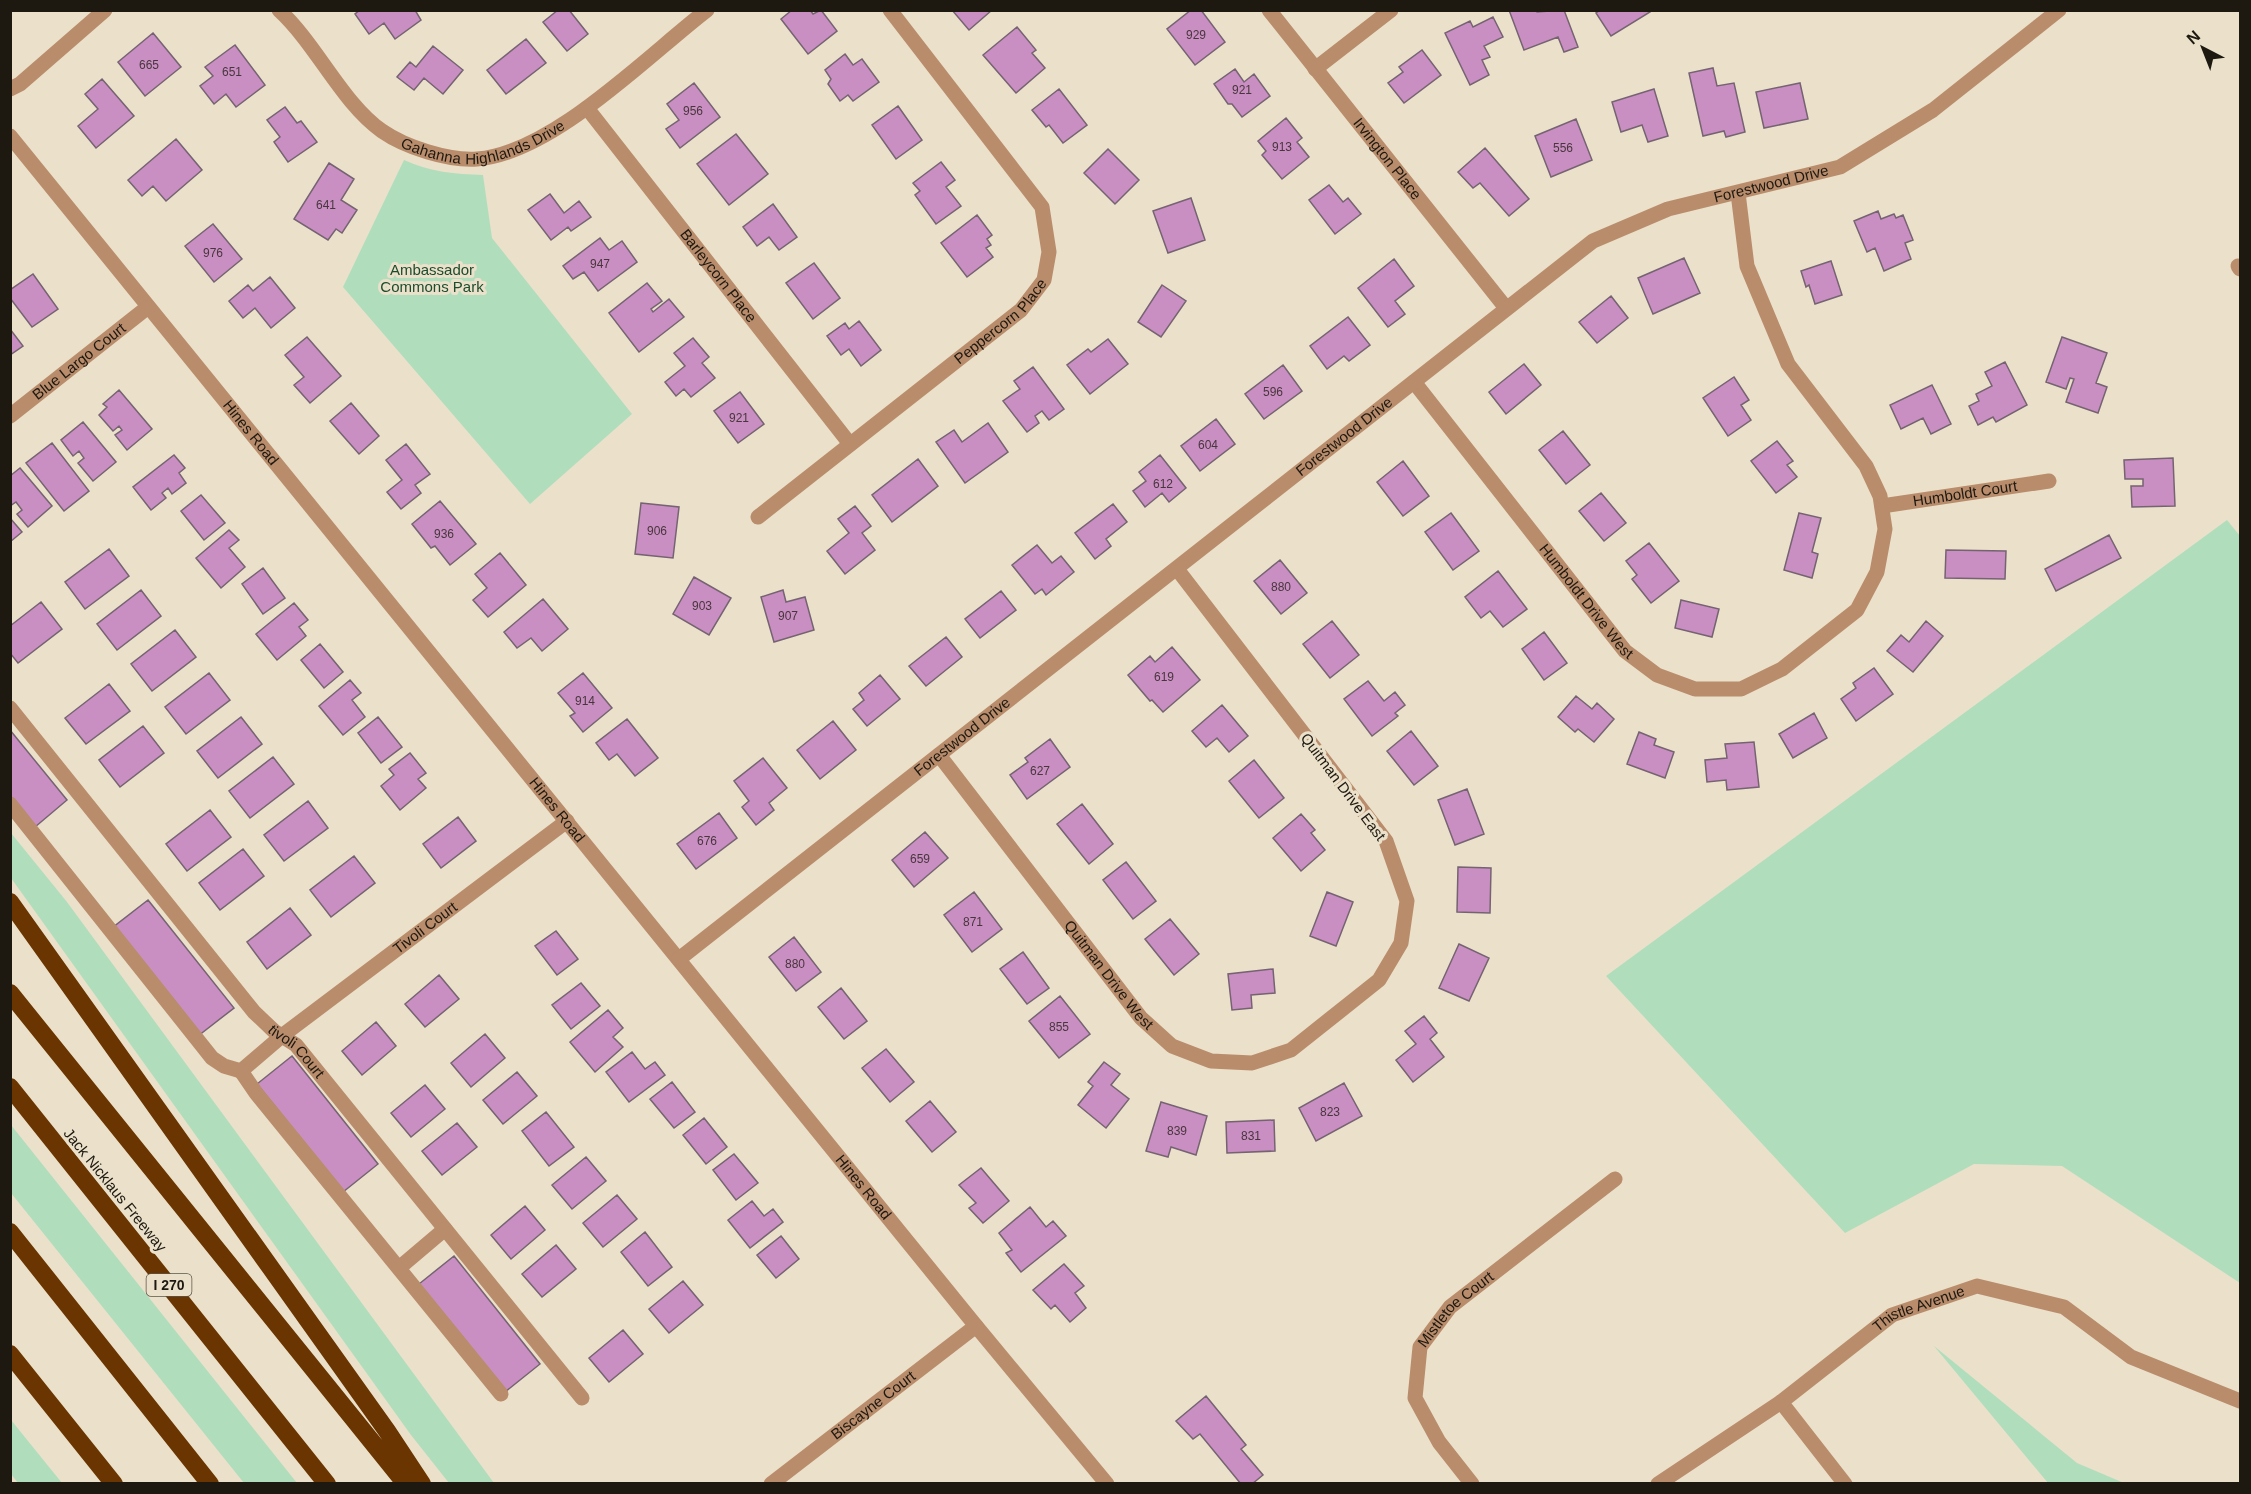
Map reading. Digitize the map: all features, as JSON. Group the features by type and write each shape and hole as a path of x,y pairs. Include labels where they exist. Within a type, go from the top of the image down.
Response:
{"highway":[{"path":"10,902 387,1431 422,1484"},
{"path":"10,993 406,1484"},
{"name":"Jack Nicklaus Freeway","path":"10,1087 327,1484"},
{"path":"10,1232 210,1484"},
{"path":"10,1354 114,1484"},
{"path":"10,1371 103,1484"}],"street":[{"path":"10,88 20,84 105,10"},
{"name":"Gahanna Highlands Drive","path":"279,10 295,25 359,110 382,131 412,148 442,155 476,159 511,151 552,132 586,108 707,10"},
{"name":"Peppercorn Place","path":"758,516 1021,310 1044,280 1049,252 1042,207 890,10"},
{"name":"Irvington Place","path":"1269,10 1506,308"},
{"path":"1315,69 1390,10"},
{"name":"Forestwood Drive","path":"679,959 1593,241 1668,209 1840,167 1933,110 2059,10"},
{"name":"Barleycorn Place","path":"586,108 850,444"},
{"name":"Hines Road","path":"10,136 976,1326 1107,1484"},
{"name":"Humboldt Drive West","path":"1414,382 1625,651 1657,675 1695,689 1741,689 1782,669 1857,609 1877,572 1885,529 1880,496 1866,466 1788,364 1747,266 1738,193"},
{"name":"Blue Largo Court","path":"10,416 148,307"},
{"name":"Humboldt Court","path":"1882,506 2049,481"},
{"name":"Quitman Drive East","path":"1177,569 1386,841 1407,901 1401,943 1379,980 1336,1015"},
{"name":"tivoli Court","path":"10,708 254,1012 296,1045 582,1398"},
{"name":"Quitman Drive West","path":"939,756 1141,1018 1172,1046 1211,1061 1252,1063 1291,1050 1336,1015"},
{"path":"10,804 212,1058 224,1066 241,1071 263,1102 501,1394"},
{"name":"Tivoli Court","path":"241,1071 283,1035 567,821"},
{"name":"Mistletoe Court","path":"1472,1484 1439,1442 1415,1398 1420,1347 1450,1307 1615,1179"},
{"path":"399,1268 445,1229"},
{"name":"Thistle Avenue","path":"1658,1484 1781,1402 1892,1315 1977,1286 2064,1307 2131,1357 2241,1401"},
{"name":"Biscayne Court","path":"771,1484 976,1326"},
{"path":"1781,1402 1845,1484"}],"green space":[{"name":"Ambassador Commons Park","path":"404,160 443,172 483,175 492,238 632,414 530,504 343,287"},
{"path":"2227,520 2240,536 2240,1283 2062,1166 1974,1164 1845,1233 1606,976"},
{"path":"11,833 67,902 494,1483 449,1483 411,1435 11,878"},
{"path":"11,1125 297,1483 244,1483 11,1193"},
{"path":"1934,1346 2077,1463 2124,1483 2048,1483"},
{"path":"11,1420 62,1483 18,1483 11,1474"}],"building":[{"path":"360,10 415,10 421,20 395,39 384,23 369,34 355,14"},
{"path":"558,10 569,10 588,34 567,51 543,22"},
{"path":"792,10 810,10 813,14 821,10 837,31 808,54 781,19"},
{"path":"952,10 992,10 969,30"},
{"path":"1191,10 1201,10 1225,42 1195,65 1167,29"},
{"path":"1509,10 1536,10 1537,12 1564,10 1578,47 1564,52 1558,37 1524,50"},
{"path":"1600,10 1649,10 1650,12 1611,36 1596,13"},
{"path":"1493,17 1503,37 1484,46 1490,57 1482,60 1489,75 1470,85 1445,33 1470,21 1473,27"},
{"path":"1017,27 1036,50 1032,53 1045,68 1016,93 983,55"},
{"path":"153,33 181,67 145,96 118,62"},
{"path":"526,39 546,63 506,94 487,70"},
{"path":"235,45 265,85 236,107 226,94 214,104 200,86 213,76 205,67"},
{"path":"433,46 463,70 443,94 424,78 414,90 397,77 410,62 416,67"},
{"path":"1422,50 1441,75 1404,103 1388,83 1403,72 1399,67"},
{"path":"845,54 853,65 862,59 879,82 853,101 848,95 840,101 828,84 831,79 825,70"},
{"path":"1713,68 1717,86 1734,83 1745,132 1726,137 1724,131 1703,136 1689,73"},
{"path":"1235,69 1244,82 1254,74 1270,96 1242,117 1232,104 1228,104 1214,84"},
{"path":"102,79 134,116 96,148 78,126 98,109 85,94"},
{"path":"694,83 720,117 680,148 666,129 679,120 667,104"},
{"path":"1800,83 1808,119 1764,128 1756,92"},
{"path":"1059,89 1087,125 1063,143 1049,125 1046,127 1032,110"},
{"path":"1654,89 1668,136 1648,142 1642,125 1621,132 1612,102"},
{"path":"898,106 922,140 896,159 872,125"},
{"path":"285,107 297,123 301,121 317,142 288,162 274,142 280,137 267,120"},
{"path":"1286,118 1302,138 1297,142 1309,157 1282,179 1262,155 1266,151 1258,141"},
{"path":"1576,119 1592,160 1551,177 1535,136"},
{"path":"736,134 768,174 729,205 697,164"},
{"path":"176,139 202,170 166,201 153,186 142,196 128,180"},
{"path":"1485,148 1529,199 1509,216 1480,183 1473,188 1458,172"},
{"path":"1108,149 1139,180 1115,204 1084,173"},
{"path":"941,162 955,180 946,187 961,206 936,224 915,195 920,191 913,183"},
{"path":"329,163 354,179 341,200 357,210 342,233 336,229 328,240 294,219"},
{"path":"1329,185 1343,202 1348,198 1361,214 1335,234 1309,200"},
{"path":"550,194 564,213 579,201 591,217 571,231 568,227 551,240 528,210"},
{"path":"1191,198 1205,240 1168,253 1153,211"},
{"path":"773,204 797,237 779,250 769,237 757,246 743,227"},
{"path":"1878,211 1881,219 1894,214 1896,218 1903,215 1913,240 1905,243 1911,259 1884,271 1875,248 1867,252 1854,221"},
{"path":"977,215 992,235 987,239 991,245 986,248 993,257 967,277 941,243"},
{"path":"213,224 242,259 214,282 185,246"},
{"path":"600,238 609,250 622,241 637,262 598,291 584,272 573,279 563,266"},
{"path":"1684,258 1700,293 1653,314 1638,278"},
{"path":"1394,259 1414,286 1395,301 1405,314 1388,327 1358,288"},
{"path":"1831,261 1842,295 1815,304 1809,285 1806,287 1801,271"},
{"path":"814,263 840,298 813,319 786,283"},
{"path":"33,274 58,309 32,327 10,298 10,290"},
{"path":"270,277 295,308 271,328 255,308 243,318 229,301 248,285 253,291"},
{"path":"647,283 662,301 651,309 653,312 669,299 684,317 639,352 609,313"},
{"path":"1162,285 1186,301 1161,337 1138,322"},
{"path":"1611,296 1628,318 1597,343 1579,322"},
{"path":"1348,317 1370,345 1349,361 1344,356 1327,369 1310,346"},
{"path":"859,321 881,350 861,366 849,349 841,355 827,336 845,323 849,329"},
{"path":"10,329 23,346 10,355"},
{"path":"307,337 341,376 310,403 294,385 304,377 285,355"},
{"path":"2062,337 2107,353 2096,383 2107,387 2098,413 2066,402 2074,379 2070,378 2066,389 2046,382"},
{"path":"693,338 709,357 702,363 715,378 691,397 684,389 676,396 665,382 685,366 674,353"},
{"path":"1108,339 1128,364 1090,394 1067,365 1088,349 1091,352"},
{"path":"2005,362 2027,405 1996,422 1993,417 1978,425 1969,406 1979,401 1976,394 1992,386 1985,372"},
{"path":"1524,364 1541,385 1506,414 1489,392"},
{"path":"1283,365 1302,391 1264,419 1245,394"},
{"path":"1033,367 1064,409 1049,420 1042,411 1035,416 1039,423 1027,432 1003,401 1020,389 1014,381"},
{"path":"1734,377 1749,400 1741,405 1751,420 1728,436 1703,398"},
{"path":"1932,385 1951,424 1931,434 1923,418 1901,429 1890,405"},
{"path":"119,390 152,429 127,450 115,435 122,430 119,426 113,431 99,415 107,407 103,404"},
{"path":"740,392 764,424 738,443 714,411"},
{"path":"351,403 379,436 359,454 330,421"},
{"path":"1216,419 1235,444 1200,471 1181,446"},
{"path":"83,422 116,462 93,481 78,463 84,458 79,451 73,456 61,440"},
{"path":"988,423 1008,452 965,483 936,442 954,430 962,442"},
{"path":"1563,431 1590,465 1566,484 1539,450"},
{"path":"1777,441 1793,461 1787,465 1797,477 1776,493 1751,461"},
{"path":"52,443 89,491 64,511 26,463"},
{"path":"406,444 430,474 415,485 421,493 401,509 387,492 402,480 386,460"},
{"path":"174,455 185,468 179,473 186,483 172,494 168,488 162,493 166,498 151,510 133,487"},
{"path":"1160,455 1186,488 1169,502 1162,493 1145,507 1133,491 1146,481 1139,472"},
{"path":"2173,458 2175,506 2132,507 2131,486 2143,486 2143,479 2125,479 2124,460"},
{"path":"918,459 938,486 892,522 872,495"},
{"path":"1403,461 1429,496 1403,516 1377,482"},
{"path":"20,468 52,506 28,527 17,514 22,510 16,502 10,506 10,476"},
{"path":"1601,493 1626,523 1604,541 1579,511"},
{"path":"201,495 225,523 204,540 181,511"},
{"path":"440,501 476,544 450,565 435,546 431,548 412,524"},
{"path":"641,503 679,507 673,558 635,554"},
{"path":"1113,504 1127,522 1106,539 1111,546 1095,559 1075,533"},
{"path":"855,506 871,526 862,533 875,550 845,574 827,551 849,533 838,519"},
{"path":"1451,513 1479,551 1453,570 1425,532"},
{"path":"1799,513 1821,518 1812,552 1818,554 1812,578 1784,570"},
{"path":"10,518 22,532 10,542"},
{"path":"229,530 239,540 229,548 245,567 221,588 196,558"},
{"path":"2109,535 2121,558 2056,591 2045,569"},
{"path":"1649,543 1679,581 1651,603 1632,579 1637,575 1626,561"},
{"path":"1037,545 1052,563 1061,556 1074,572 1046,595 1042,589 1035,594 1012,565"},
{"path":"109,549 129,576 85,609 65,582"},
{"path":"1946,550 2006,551 2005,579 1945,578"},
{"path":"500,553 526,585 488,617 473,600 487,588 475,574"},
{"path":"1280,560 1307,593 1281,614 1254,581"},
{"path":"263,568 285,598 263,614 242,584"},
{"path":"1498,571 1527,609 1503,627 1490,611 1481,618 1465,597"},
{"path":"694,577 731,598 709,635 673,614"},
{"path":"141,590 161,616 117,650 97,624"},
{"path":"783,590 786,602 805,597 814,630 774,642 761,597"},
{"path":"1001,591 1016,610 980,638 965,619"},
{"path":"543,599 568,629 542,651 531,638 517,648 504,632"},
{"path":"1681,600 1719,609 1712,637 1675,628"},
{"path":"41,602 62,629 18,663 10,653 10,626"},
{"path":"294,603 308,620 299,627 306,636 277,660 256,634"},
{"path":"1332,621 1359,655 1330,678 1303,644"},
{"path":"1926,621 1943,636 1913,672 1887,651 1901,635 1909,642"},
{"path":"175,630 196,657 152,691 131,664"},
{"path":"1544,632 1567,663 1544,680 1522,649"},
{"path":"946,637 962,657 926,686 909,666"},
{"path":"320,644 343,672 324,688 301,660"},
{"path":"1172,647 1200,680 1163,712 1152,700 1150,701 1128,675 1150,656 1155,662"},
{"path":"1874,668 1893,694 1856,721 1841,699 1856,688 1853,683"},
{"path":"209,673 230,700 186,734 165,707"},
{"path":"583,673 612,708 583,732 570,716 575,713 558,693"},
{"path":"880,675 900,699 867,726 853,709 864,700 859,693"},
{"path":"350,680 361,693 352,700 365,717 343,735 319,706"},
{"path":"1368,681 1384,701 1395,692 1405,705 1395,713 1398,716 1372,736 1344,699"},
{"path":"109,684 130,711 86,744 65,718"},
{"path":"1576,696 1592,709 1597,703 1614,719 1594,742 1578,729 1575,732 1558,717"},
{"path":"1222,705 1248,736 1229,752 1217,738 1206,747 1192,731"},
{"path":"1814,713 1827,738 1793,758 1779,734"},
{"path":"241,717 262,744 218,778 197,751"},
{"path":"378,717 402,747 381,763 358,733"},
{"path":"627,719 658,758 635,776 617,754 609,760 596,743"},
{"path":"833,721 856,750 820,779 797,750"},
{"path":"143,726 164,753 120,787 99,760"},
{"path":"10,730 67,800 35,827 10,797"},
{"path":"1411,731 1438,766 1414,785 1387,751"},
{"path":"1639,732 1656,739 1654,745 1674,752 1665,778 1627,764"},
{"path":"1050,739 1070,767 1027,799 1010,775 1028,762 1025,758"},
{"path":"1754,742 1759,787 1727,790 1726,780 1707,782 1705,760 1727,758 1725,744"},
{"path":"410,753 426,773 418,779 426,788 400,810 381,786 394,775 389,769"},
{"path":"273,757 294,784 250,818 229,791"},
{"path":"763,758 787,788 769,803 774,810 756,825 742,807 749,801 734,781"},
{"path":"1254,760 1284,798 1259,818 1229,781"},
{"path":"1467,789 1484,834 1455,845 1438,800"},
{"path":"308,801 328,828 284,861 264,835"},
{"path":"1082,804 1113,844 1089,864 1057,824"},
{"path":"210,810 231,837 187,871 166,844"},
{"path":"719,813 737,838 696,869 677,844"},
{"path":"1301,814 1315,830 1311,833 1325,850 1301,871 1273,838"},
{"path":"458,817 476,841 441,868 423,844"},
{"path":"925,832 948,858 914,887 892,860"},
{"path":"243,849 264,876 220,910 199,883"},
{"path":"354,856 375,883 331,917 310,890"},
{"path":"1126,862 1156,901 1133,919 1103,880"},
{"path":"1458,867 1491,868 1490,913 1457,912"},
{"path":"974,892 1002,929 972,952 944,915"},
{"path":"1327,892 1353,902 1336,946 1310,936"},
{"path":"148,900 234,1008 198,1036 112,928"},
{"path":"290,908 311,935 267,969 247,942"},
{"path":"1170,919 1199,954 1174,975 1145,939"},
{"path":"556,931 578,959 557,975 535,946"},
{"path":"794,937 821,972 796,991 769,957"},
{"path":"1459,944 1489,958 1469,1001 1439,988"},
{"path":"1023,952 1049,988 1027,1004 1000,969"},
{"path":"1273,969 1275,993 1251,995 1252,1008 1232,1010 1228,974"},
{"path":"439,975 459,999 425,1027 405,1004"},
{"path":"581,983 600,1006 571,1029 552,1005"},
{"path":"841,988 867,1021 844,1039 818,1007"},
{"path":"1060,996 1090,1034 1059,1058 1029,1021"},
{"path":"608,1010 623,1028 613,1037 623,1047 595,1072 570,1042"},
{"path":"1424,1016 1437,1033 1430,1039 1444,1057 1413,1082 1396,1060 1416,1044 1405,1031"},
{"path":"376,1022 396,1046 362,1075 342,1051"},
{"path":"485,1034 505,1058 471,1087 451,1063"},
{"path":"886,1049 914,1082 890,1102 862,1068"},
{"path":"632,1052 645,1069 655,1062 665,1075 629,1102 606,1072"},
{"path":"292,1056 378,1164 343,1192 257,1084"},
{"path":"1104,1062 1120,1074 1111,1085 1129,1099 1106,1128 1078,1105 1093,1086 1088,1082"},
{"path":"517,1072 537,1096 503,1124 483,1100"},
{"path":"672,1082 695,1112 674,1128 650,1099"},
{"path":"1344,1083 1362,1116 1316,1141 1299,1108"},
{"path":"425,1085 445,1109 411,1137 391,1113"},
{"path":"930,1101 956,1132 932,1152 906,1121"},
{"path":"1161,1102 1207,1116 1196,1155 1171,1147 1168,1157 1146,1151"},
{"path":"546,1112 574,1147 549,1166 522,1131"},
{"path":"704,1118 727,1147 706,1164 683,1135"},
{"path":"1274,1120 1275,1151 1227,1153 1226,1122"},
{"path":"457,1123 477,1147 442,1175 422,1151"},
{"path":"734,1154 758,1183 736,1200 713,1170"},
{"path":"586,1157 606,1181 572,1209 552,1185"},
{"path":"981,1168 1009,1201 983,1223 969,1208 976,1203 959,1185"},
{"path":"617,1195 637,1219 603,1247 583,1223"},
{"path":"752,1201 764,1216 773,1209 783,1222 750,1248 728,1220"},
{"path":"525,1206 545,1230 511,1259 491,1235"},
{"path":"1030,1207 1046,1227 1053,1221 1066,1236 1021,1272 1006,1253 1012,1250 999,1233"},
{"path":"645,1232 672,1267 648,1286 621,1252"},
{"path":"781,1236 799,1259 776,1278 757,1255"},
{"path":"556,1245 576,1269 542,1297 522,1274"},
{"path":"454,1256 540,1364 505,1392 419,1284"},
{"path":"1064,1264 1084,1286 1075,1293 1086,1308 1070,1322 1055,1305 1051,1309 1033,1290"},
{"path":"683,1281 703,1305 669,1333 649,1309"},
{"path":"623,1330 643,1354 609,1382 589,1358"},
{"path":"1206,1396 1246,1445 1241,1449 1263,1475 1252,1484 1241,1484 1200,1434 1193,1439 1176,1421"}]}
